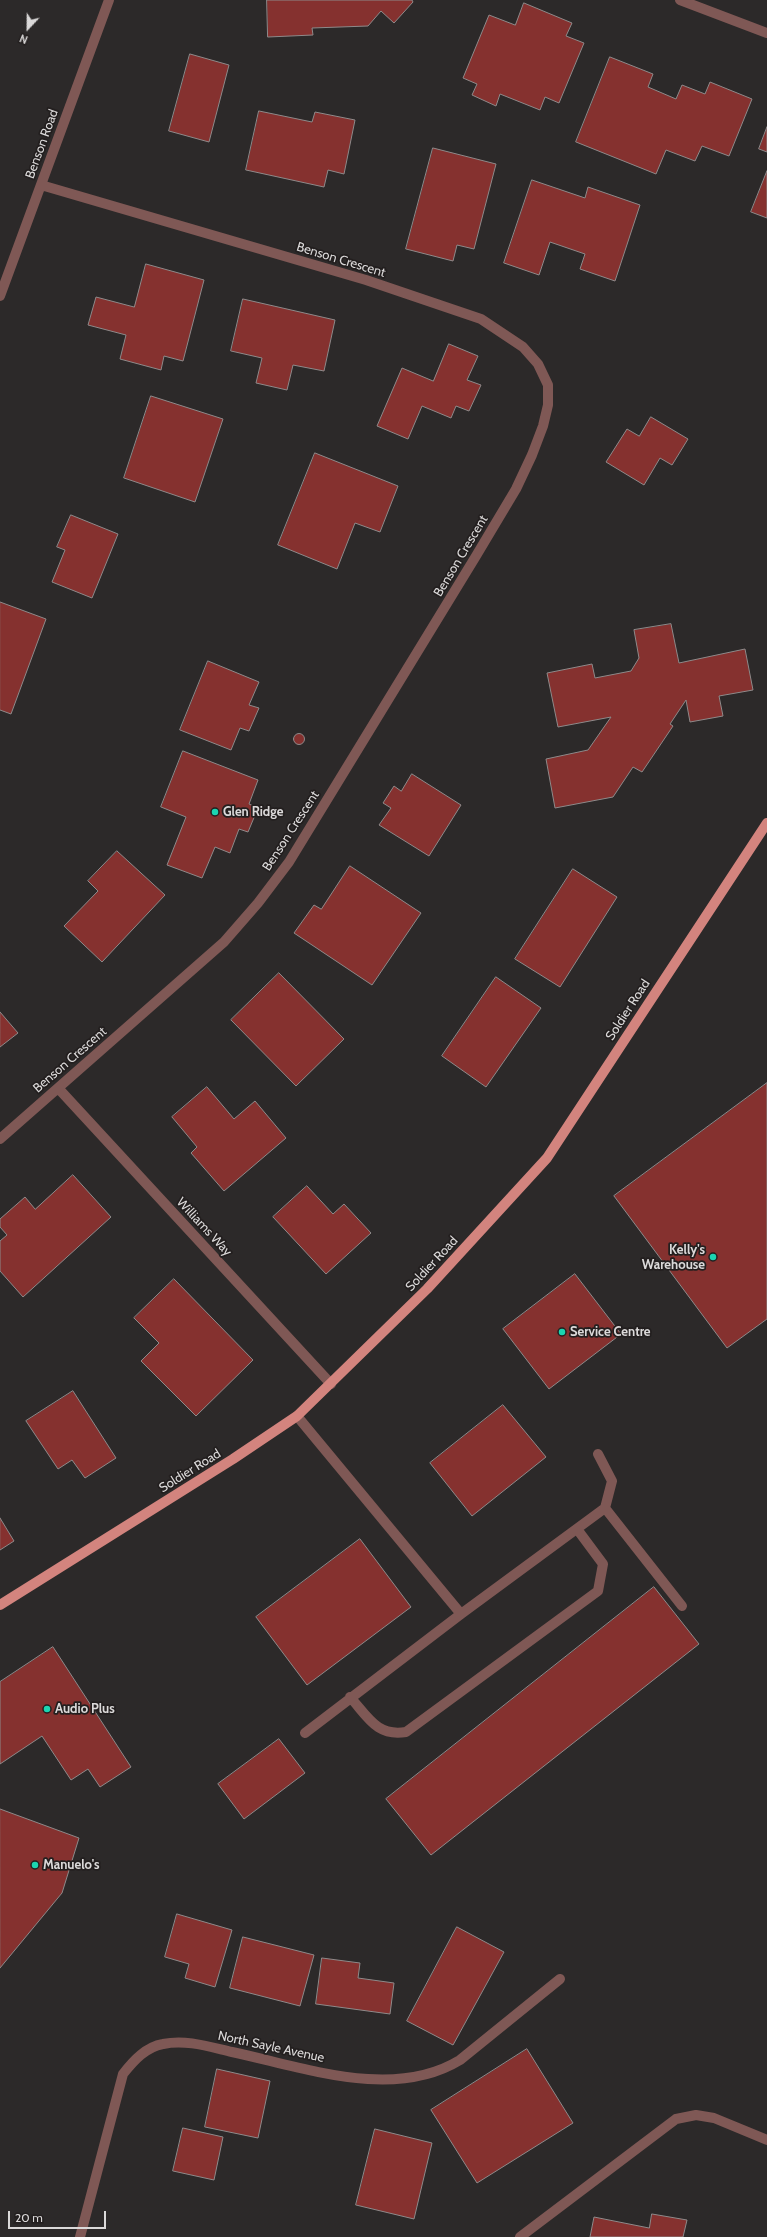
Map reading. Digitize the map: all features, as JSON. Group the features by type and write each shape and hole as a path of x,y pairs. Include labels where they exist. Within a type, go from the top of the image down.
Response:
{"main road":[{"name":"Soldier Road","path":"0,1605 233,1459 297,1416 427,1289 547,1158 767,823"}],"street":[{"name":"Benson Road","path":"0,296 109,0"},
{"path":"680,0 767,33"},
{"name":"Benson Crescent","path":"0,1139 224,942 258,903 289,862 516,488 532,455 548,405 548,385 538,364 523,347 481,319 366,280 41,185"},
{"name":"Williams Way","path":"58,1088 331,1384"},
{"path":"297,1416 460,1614"},
{"path":"305,1733 460,1614 605,1508 612,1481 598,1454"},
{"path":"605,1508 682,1606"},
{"path":"350,1697 380,1730 393,1734 406,1732 598,1592 603,1564 577,1529"},
{"name":"North Sayle Avenue","path":"80,2237 123,2074 137,2056 148,2050 162,2044 196,2044 364,2080 412,2078 444,2070 460,2060 560,1979"},
{"path":"520,2237 676,2119 696,2115 714,2118 767,2140"}],"building":[{"path":"267,0 412,0 413,2 394,23 381,11 368,26 312,28 313,35 268,37"},
{"path":"524,3 572,23 566,36 584,43 559,103 545,97 540,110 500,94 496,106 472,95 477,84 463,78 489,15 515,25"},
{"path":"190,54 229,65 209,142 169,131"},
{"path":"610,57 653,74 648,87 676,99 682,85 705,94 710,82 752,99 729,156 702,146 695,161 666,150 656,174 576,142"},
{"path":"259,111 312,122 315,112 355,120 344,174 328,170 324,187 246,170"},
{"path":"767,127 767,152 759,149"},
{"path":"433,148 496,164 474,249 457,245 453,261 406,249"},
{"path":"767,171 767,218 751,212"},
{"path":"532,180 585,198 588,187 640,205 615,281 580,269 585,254 550,242 539,275 504,263"},
{"path":"146,264 204,280 183,361 164,356 161,370 120,359 126,335 88,325 96,297 134,307"},
{"path":"243,299 335,320 324,371 293,365 287,390 256,383 262,358 231,351"},
{"path":"449,344 478,356 467,380 481,385 469,411 456,406 451,418 422,406 408,439 377,426 402,368 433,381"},
{"path":"151,396 223,419 195,502 124,478"},
{"path":"651,417 688,439 672,465 660,458 644,485 606,462 627,429 639,436"},
{"path":"315,453 398,486 380,532 355,523 337,569 278,545"},
{"path":"71,515 118,534 92,598 52,582 65,550 57,547"},
{"path":"0,602 46,619 11,714 0,710"},
{"path":"671,624 679,663 745,649 753,690 719,696 723,716 690,722 686,700 670,724 673,726 642,772 633,767 613,797 555,808 546,759 588,750 611,717 558,727 547,673 592,664 595,678 631,671 639,658 634,630"},
{"path":"208,661 259,682 249,705 259,708 249,731 240,728 231,750 180,730"},
{"path":"297,734 301,734 303,735 303,743 297,744 294,741 294,737"},
{"name":"Glen Ridge","path":"183,751 258,780 249,804 258,808 248,832 239,829 230,853 215,847 202,878 167,865 186,817 161,807"},
{"path":"412,774 461,805 429,856 379,825 391,808 383,803 394,786 401,791"},
{"path":"117,851 165,895 102,962 64,926 98,891 88,881"},
{"path":"350,866 421,913 372,985 294,933 314,905 321,909"},
{"path":"573,869 617,897 560,987 515,959"},
{"path":"279,973 344,1039 296,1086 231,1020"},
{"path":"496,977 541,1008 486,1087 442,1056"},
{"path":"0,1012 18,1033 0,1047"},
{"name":"Kelly's Warehouse","path":"767,1083 767,1319 727,1348 614,1196"},
{"path":"207,1087 234,1119 255,1101 286,1138 224,1191 191,1153 197,1147 172,1117"},
{"path":"73,1175 111,1217 23,1297 0,1271 0,1241 7,1235 0,1227 0,1219 25,1197 35,1209"},
{"path":"307,1186 333,1214 344,1204 371,1233 326,1274 273,1217"},
{"name":"Service Centre","path":"575,1274 621,1334 549,1389 503,1329"},
{"path":"174,1279 253,1360 196,1416 141,1361 159,1343 134,1318"},
{"path":"73,1391 116,1458 85,1478 72,1460 58,1469 26,1421"},
{"path":"503,1405 546,1457 472,1516 430,1463"},
{"path":"0,1518 14,1541 0,1550"},
{"path":"360,1539 411,1607 307,1685 256,1617"},
{"path":"654,1587 699,1644 431,1855 386,1799"},
{"name":"Audio Plus","path":"53,1647 131,1767 100,1787 88,1769 71,1780 42,1736 0,1764 0,1682"},
{"path":"279,1739 305,1773 244,1819 218,1784"},
{"name":"Manuelo's","path":"0,1809 79,1838 62,1893 0,1968"},
{"path":"177,1914 232,1930 215,1987 185,1978 189,1964 165,1957"},
{"path":"457,1927 504,1952 453,2045 407,2021"},
{"path":"243,1937 314,1955 300,2006 230,1988"},
{"path":"322,1958 360,1963 358,1978 394,1983 390,2014 316,2004"},
{"path":"527,2049 573,2123 477,2183 431,2110"},
{"path":"217,2069 270,2081 258,2138 205,2127"},
{"path":"183,2128 223,2137 214,2180 173,2171"},
{"path":"375,2129 432,2143 414,2219 356,2205"},
{"path":"652,2214 687,2220 683,2237 590,2237 594,2217 649,2228"}],"place":[{"name":"Glen Ridge","path":"215,812"},
{"name":"Kelly's Warehouse","path":"713,1257"},
{"name":"Service Centre","path":"562,1332"},
{"name":"Audio Plus","path":"47,1709"},
{"name":"Manuelo's","path":"35,1865"}]}
